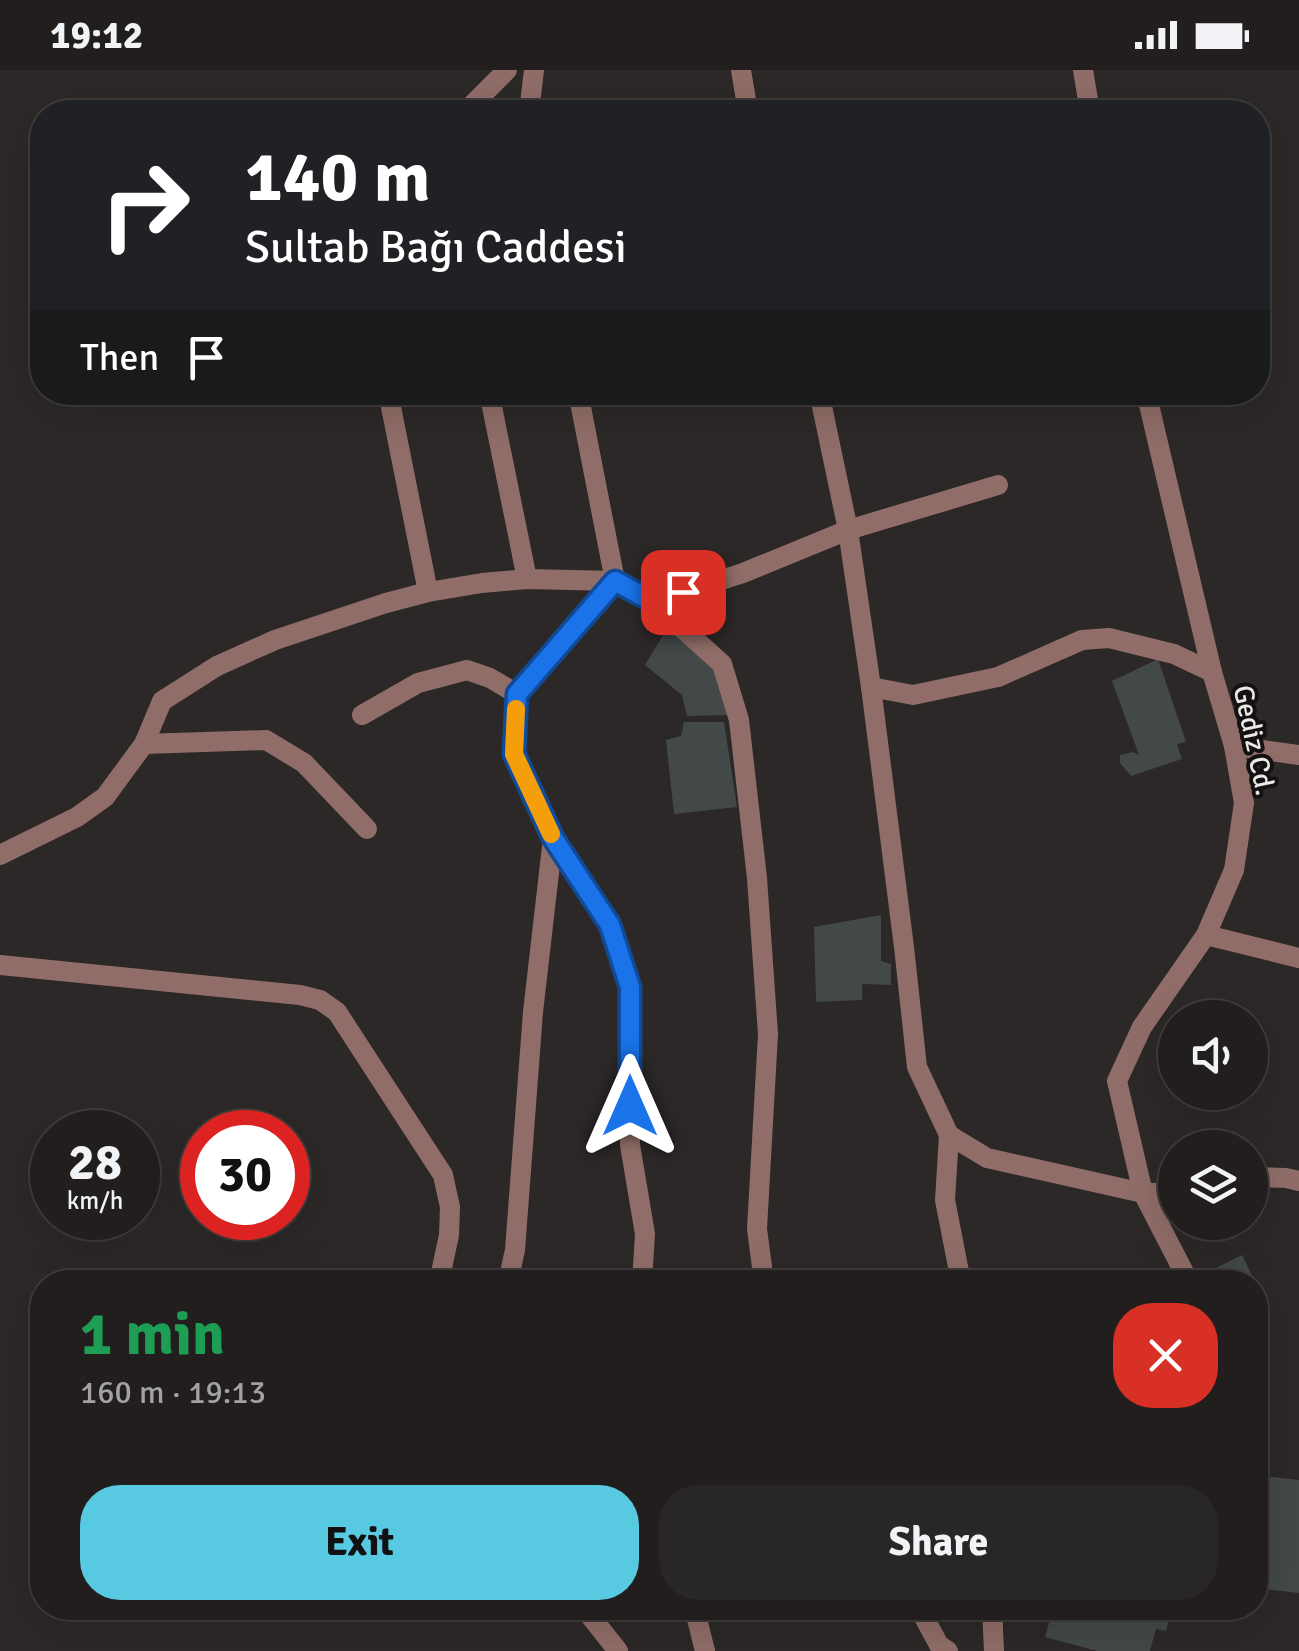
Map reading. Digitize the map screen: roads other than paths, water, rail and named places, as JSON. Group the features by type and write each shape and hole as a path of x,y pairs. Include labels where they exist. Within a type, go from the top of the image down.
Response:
{"street":[{"path":"477,100 508,70"},
{"path":"530,100 534,70"},
{"path":"741,70 746,100"},
{"path":"1083,70 1088,100"},
{"path":"391,405 428,592"},
{"path":"493,405 527,579"},
{"path":"581,405 615,581"},
{"path":"822,405 848,530 871,687 917,1067 948,1135 945,1200 959,1270"},
{"name":"Gediz Cd.","path":"1149,405 1212,672 1234,746 1244,802 1234,870 1206,935 1142,1027 1117,1081 1144,1193 1183,1270"},
{"path":"653,602 743,573 848,530 998,485"},
{"path":"0,855 77,817 105,797 144,744 162,701 217,666 275,640 386,602 428,592 527,579 615,581 653,602 722,664 738,720 757,878 768,1034 757,1229 762,1270"},
{"path":"615,581 517,694 514,754 553,838 610,925 630,987 630,1145 644,1234 642,1270"},
{"path":"871,687 913,696 998,677 1082,640 1109,638 1174,654 1212,672"},
{"path":"362,715 418,683 466,670 517,694"},
{"path":"144,744 266,740 304,764 367,829"},
{"path":"1234,746 1299,754"},
{"path":"511,1270 516,1250 534,1012 553,838"},
{"path":"1206,935 1299,958"},
{"path":"0,965 320,1000 337,1012 443,1175 450,1208 442,1270"},
{"path":"948,1135 987,1158 1158,1193"},
{"path":"1268,1178 1299,1181"},
{"path":"593,1620 618,1651"},
{"path":"697,1620 705,1651"},
{"path":"925,1620 943,1649"},
{"path":"993,1620 994,1651"}]}
